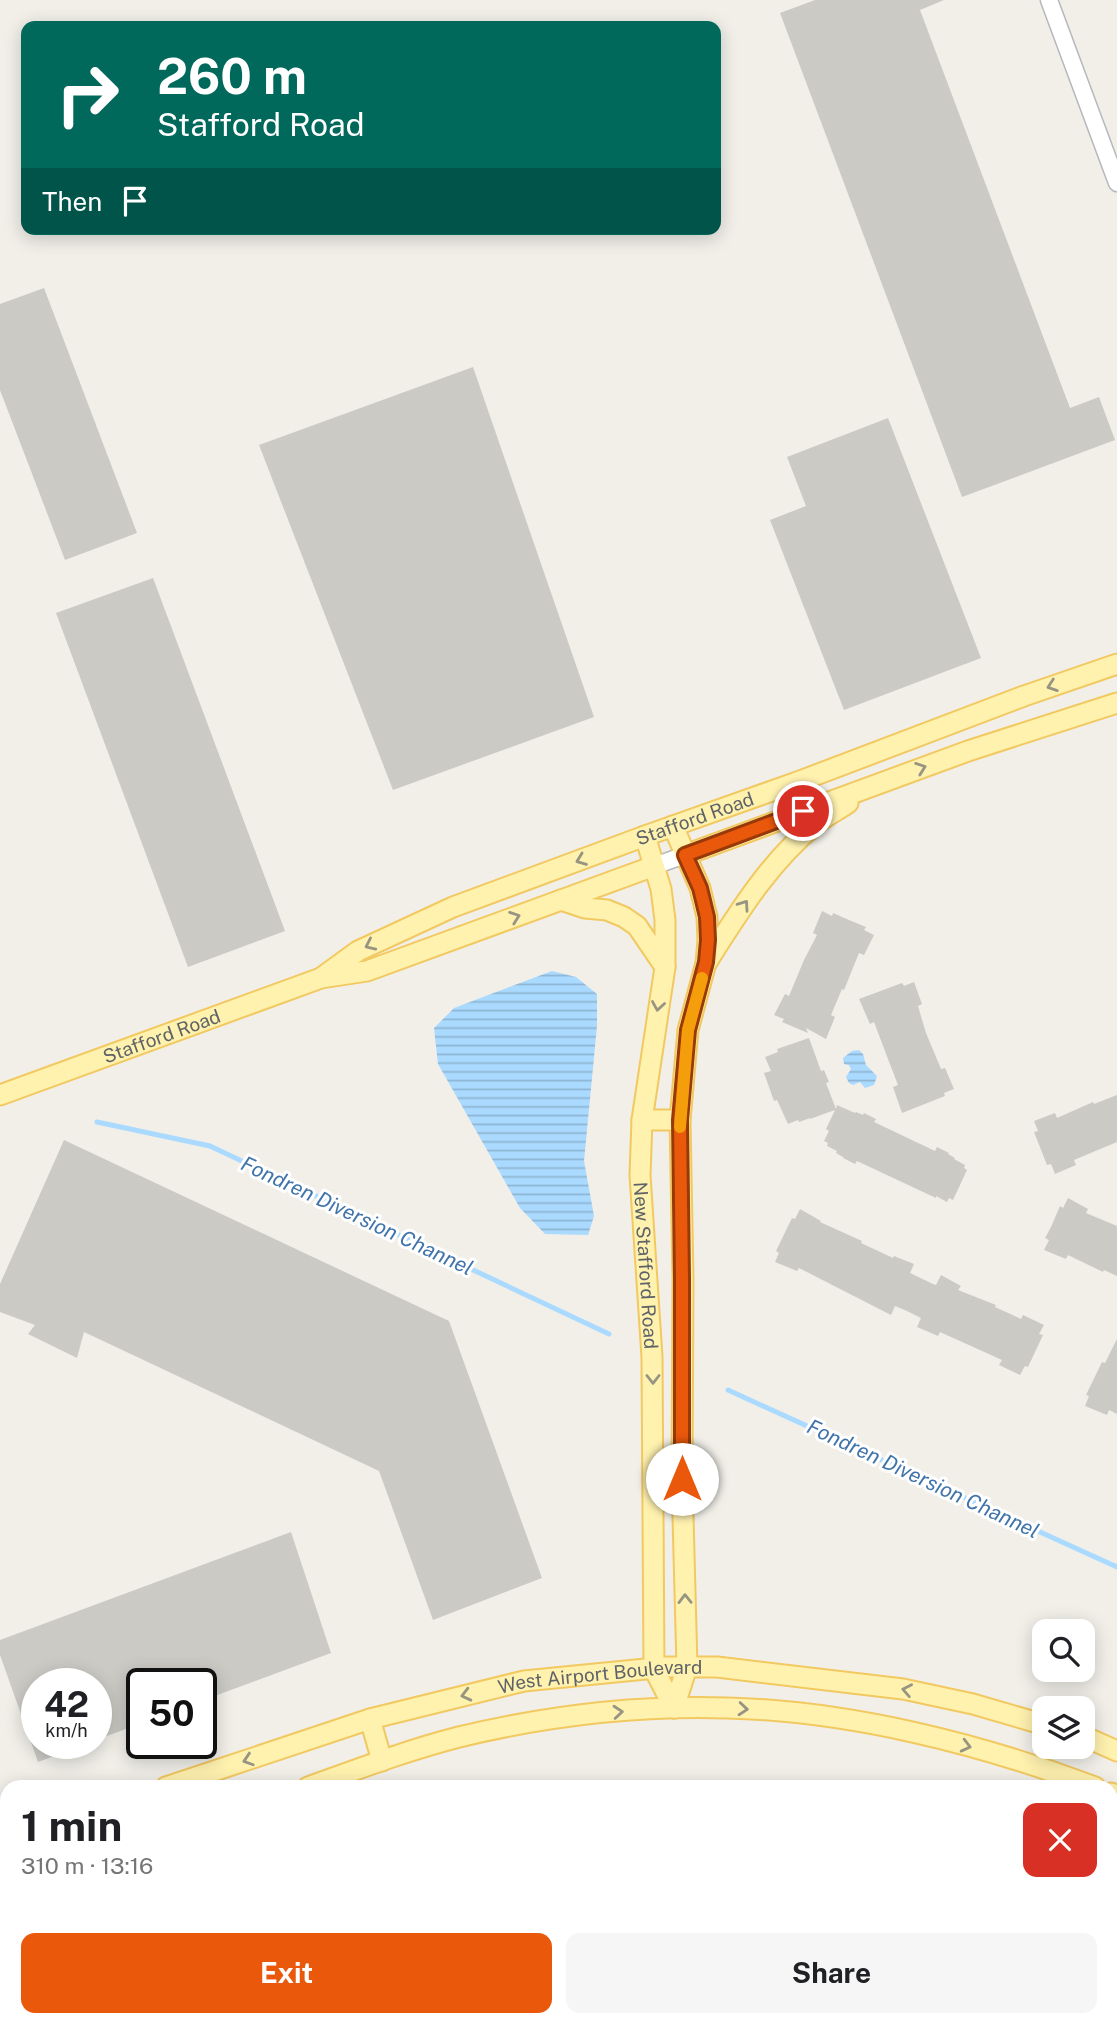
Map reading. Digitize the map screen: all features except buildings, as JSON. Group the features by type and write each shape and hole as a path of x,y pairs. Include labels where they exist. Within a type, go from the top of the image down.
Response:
{"main road":[{"name":"Stafford Road","path":"321,978 358,951 453,907 1117,664"},
{"name":"Stafford Road","path":"685,855 968,751 1117,703"},
{"path":"706,962 759,884 781,859 816,824 874,785"},
{"name":"New Stafford Road","path":"673,826 700,888 707,917 706,962 688,1030 680,1120 682,1479 687,1667 674,1708"},
{"name":"New Stafford Road","path":"645,836 661,889 665,920 664,967 642,1120 640,1175 652,1357 654,1669"},
{"name":"Stafford Road","path":"0,1095 321,978 367,971 654,866"},
{"path":"561,900 585,908 607,910 624,917 637,926 664,967"},
{"path":"642,1120 680,1120"},
{"path":"654,1669 674,1708"},
{"name":"West Airport Boulevard","path":"187,1780 370,1719 524,1681 654,1669 730,1669 903,1689 973,1704 1032,1721"},
{"name":"West Airport Boulevard","path":"328,1780 459,1737 540,1721 674,1708 730,1708 878,1724 978,1749 1077,1780"},
{"path":"370,1719 382,1761"},
{"path":"1095,1741 1117,1751"}],"street":[{"path":"1049,0 1114,164 1117,183"},
{"path":"654,866 685,855"}],"water":[{"path":"552,971 576,977 597,994 597,1026 584,1161 594,1216 588,1235 545,1234 520,1208 438,1064 434,1028 454,1008"},
{"path":"859,1050 866,1065 877,1076 874,1085 865,1088 860,1082 853,1085 849,1083 846,1077 851,1069 844,1064 843,1058 852,1051"}],"waterway":[{"name":"Fondren Diversion Channel","path":"97,1122 210,1146 609,1334"},
{"name":"Fondren Diversion Channel","path":"728,1390 1117,1567"}],"slow traffic":[{"path":"680,1127 688,1030 702,978"}],"route":[{"path":"682,1479 680,1120 688,1030 706,962 708,940 707,917 700,888 685,855 803,811"}]}
